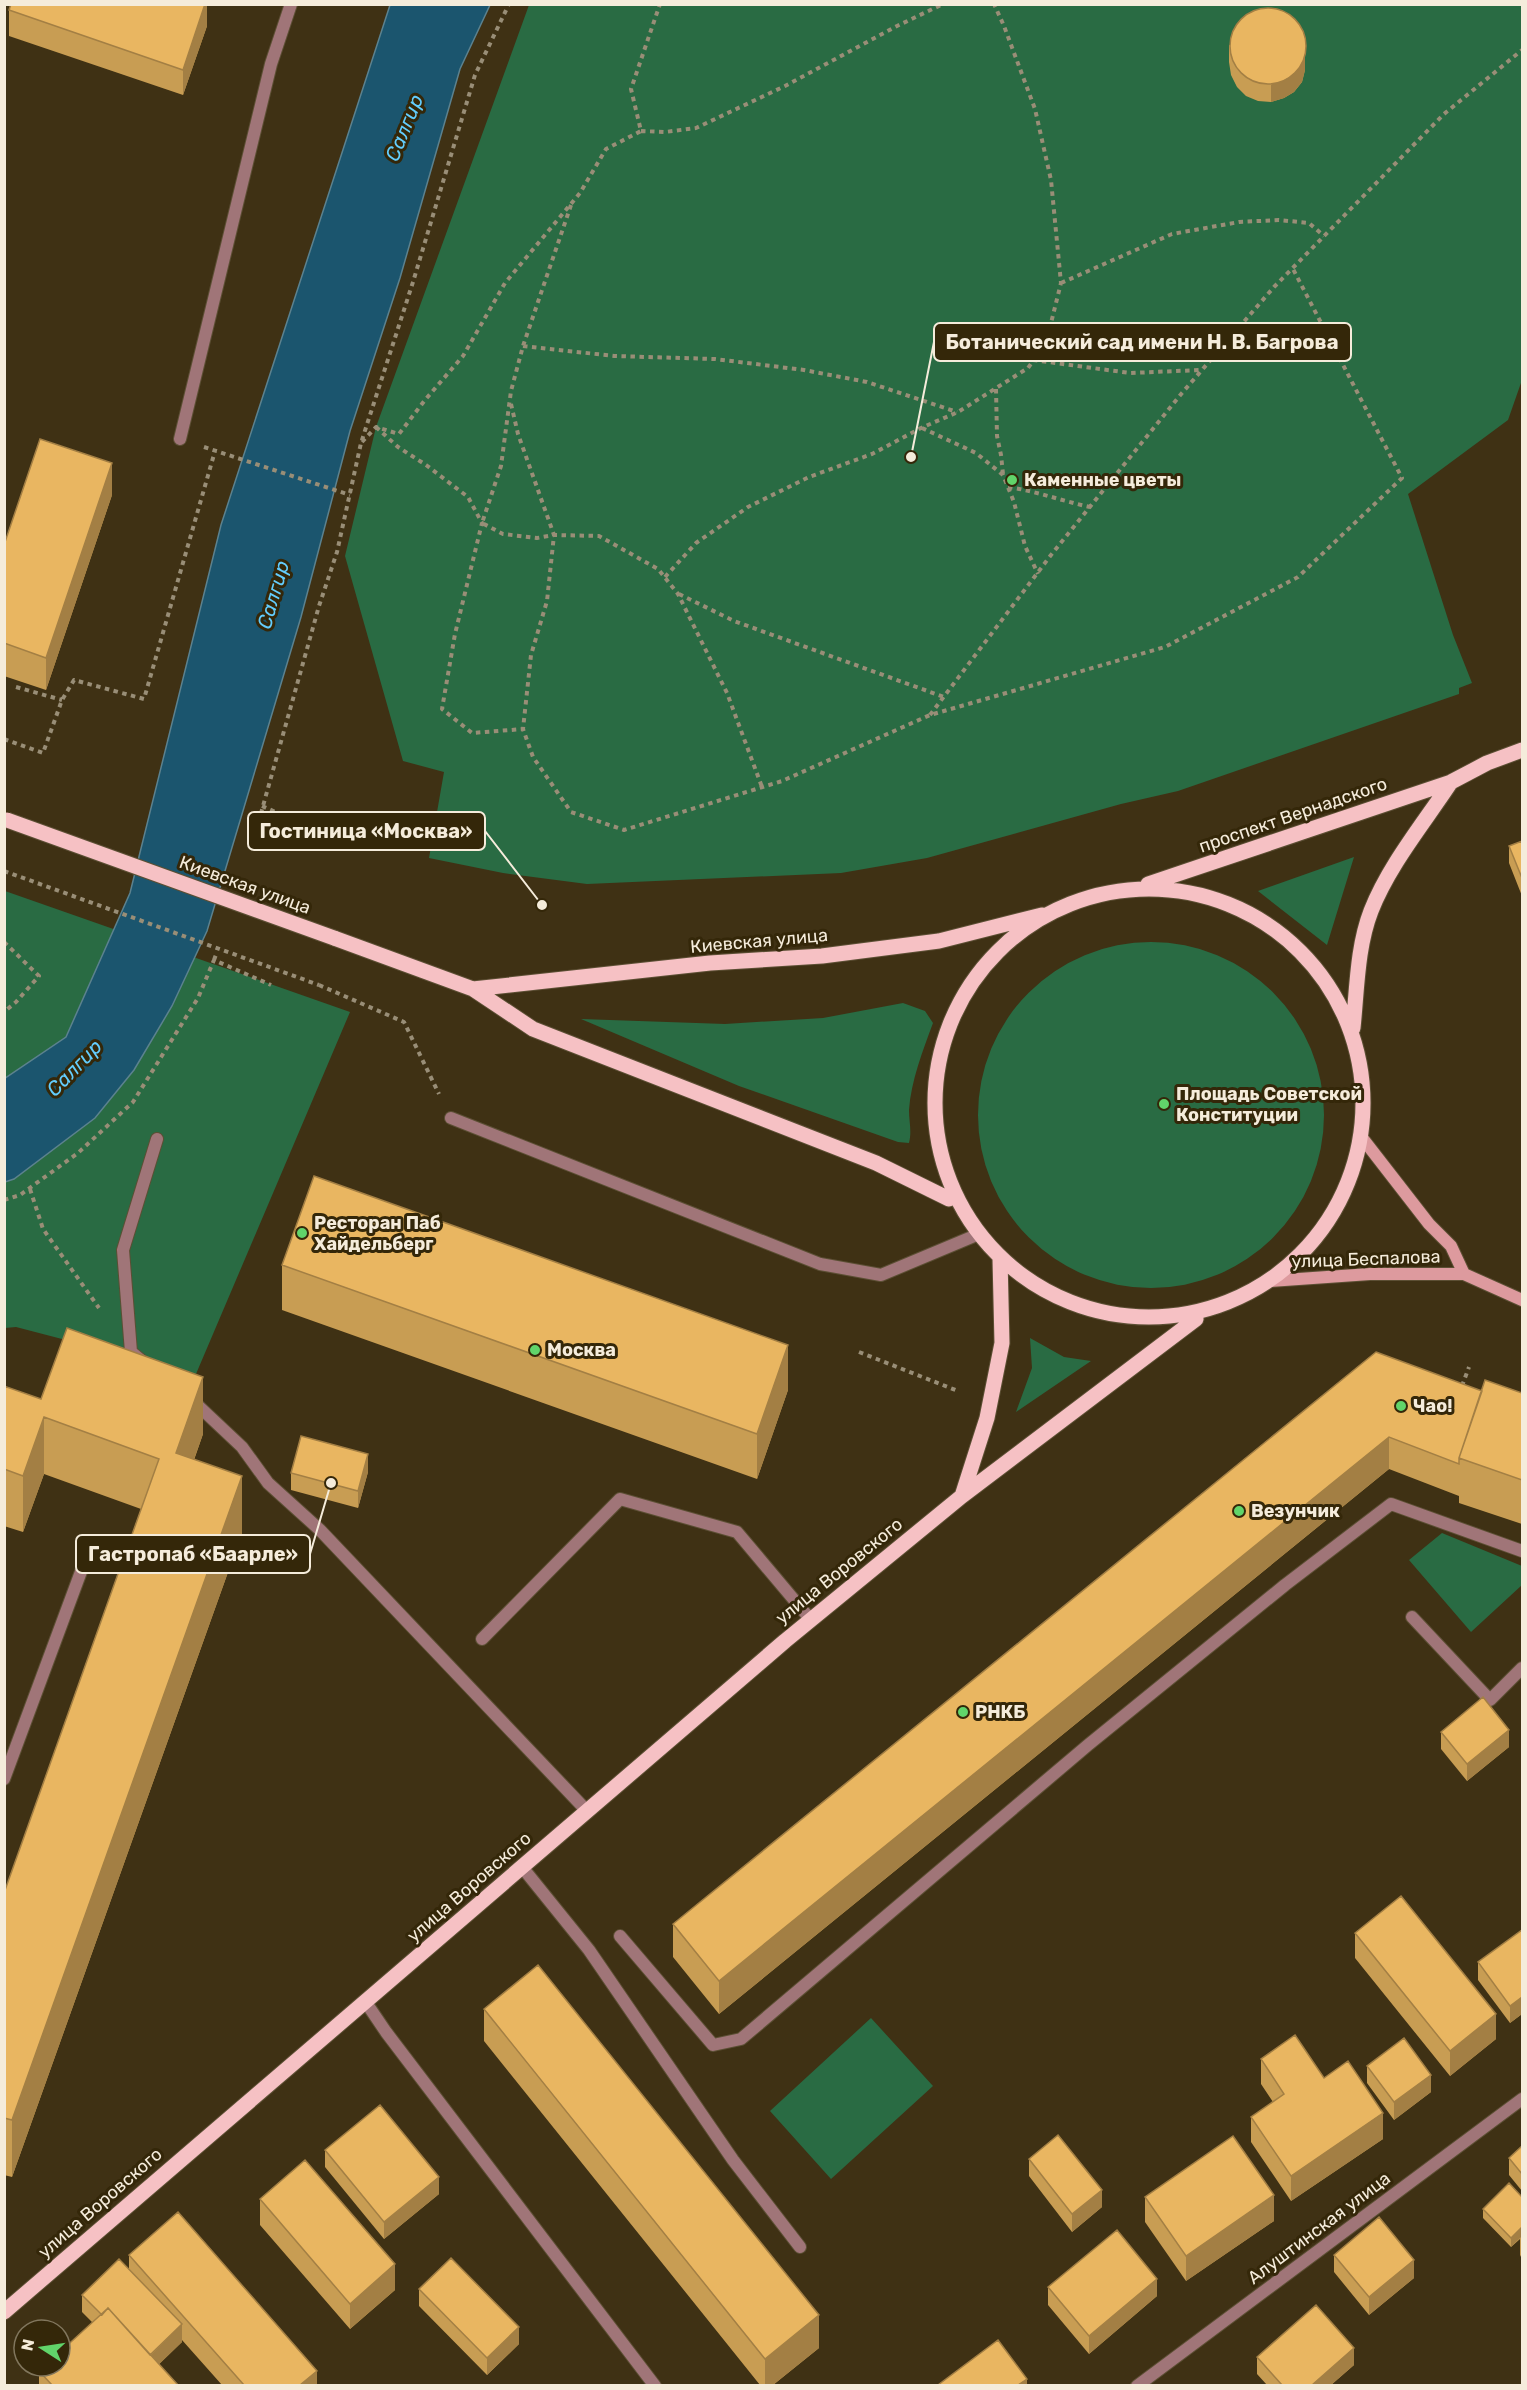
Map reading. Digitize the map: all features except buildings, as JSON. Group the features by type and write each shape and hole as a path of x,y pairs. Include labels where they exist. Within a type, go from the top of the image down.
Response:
{"main road":[{"name":"проспект Вернадского","path":"1148,884 1451,782 1487,763 1522,750"},
{"name":"проспект Вернадского","path":"1353,1028 1361,952 1371,912 1388,876 1451,782"},
{"name":"Киевская улица","path":"6,819 473,989 533,1029 876,1163 949,1198"},
{"path":"1148,884 1237,905 1307,955 1353,1028 1364,1139 1328,1227 1270,1281 1196,1319 1134,1322 1070,1304 1000,1258 949,1198 935,1110 938,1070 948,1032 963,992 987,964 1045,914 1098,890 1148,884"},
{"name":"Киевская улица","path":"473,989 710,963 822,956 939,941 1045,914"},
{"name":"улица Беспалова","path":"1364,1139 1429,1224 1450,1246 1464,1274"},
{"path":"962,1496 987,1418 1002,1343 1000,1258"},
{"name":"улица Беспалова","path":"1270,1281 1370,1274 1464,1274 1522,1300"},
{"name":"улица Воровского","path":"4,2312 811,1620 962,1496 1196,1319"}],"street":[{"path":"180,439 271,64 291,4"},
{"path":"451,1118 820,1264 881,1275 979,1234"},
{"path":"149,1367 131,1353 123,1250 157,1139"},
{"path":"177,1388 242,1447 268,1483 320,1530 587,1812"},
{"path":"482,1639 620,1498 737,1532 811,1620"},
{"path":"620,1936 713,2045 741,2039 1095,1739 1285,1585 1391,1504 1522,1551"},
{"path":"4,1779 92,1542"},
{"path":"1412,1617 1490,1700 1522,1668"},
{"path":"522,1867 589,1950 733,2160 800,2247"},
{"path":"365,2001 655,2385"},
{"name":"Алуштинская улица","path":"1137,2385 1522,2099"}],"path":[{"path":"256,831 319,606 337,552 361,443 413,282 475,75 509,4"},
{"path":"641,131 632,89 660,4"},
{"path":"376,427 399,434 463,356 505,283 571,205 606,149 641,131 665,132 696,128 784,86 943,4"},
{"path":"665,577 696,543 748,507 809,477 872,454 921,428 958,412 1028,368 1046,343 1061,283 1051,180 1035,109 994,4"},
{"path":"930,715 1090,507 1201,370 1324,236 1444,114 1522,50"},
{"path":"524,729 472,733 442,709 455,634 482,524 501,466 510,400 523,346 571,205"},
{"path":"1061,283 1172,234 1239,222 1279,220 1309,223 1324,236"},
{"path":"510,400 518,434 554,535 547,601 531,655 524,729 533,757 571,812 624,830 782,781 930,715 1165,647 1298,577 1402,478 1293,269"},
{"path":"523,346 615,356 715,359 804,370 867,382 958,412"},
{"path":"1033,360 1130,373 1201,370"},
{"path":"996,388 997,436 1003,474 1025,546 1038,574"},
{"path":"361,443 376,427"},
{"path":"376,427 398,447 468,497 482,524 503,534 537,538 554,535 599,536 658,569 678,594 727,693 762,787"},
{"path":"921,428 976,453 1003,474"},
{"path":"4,739 43,753 62,700 74,680 144,699 215,451 350,495"},
{"path":"1008,487 1030,490 1090,507"},
{"path":"678,594 734,621 944,697"},
{"path":"16,687 62,700"},
{"path":"262,806 362,839"},
{"path":"4,871 319,985 404,1022 451,1118"},
{"path":"4,942 39,976 4,1012"},
{"path":"4,1200 20,1195 78,1153 133,1102 198,998 217,952"},
{"path":"214,960 271,985"},
{"path":"30,1188 43,1229 131,1353"},
{"path":"859,1352 958,1391"},
{"path":"1458,1395 1469,1367"}],"green space":[{"path":"529,5 1522,5 1522,380 1508,420 1408,494 1453,635 1472,683 1459,688 1459,694 1178,791 1121,804 927,858 841,873 587,884 503,873 429,858 444,772 403,761 345,556 376,427"},
{"path":"1354,857 1327,945 1258,891"},
{"path":"5,891 350,1012 196,1374 16,1327 5,1328"},
{"path":"1151,942 1185,946 1217,955 1247,971 1273,993 1295,1019 1311,1049 1320,1081 1324,1115 1320,1149 1311,1181 1295,1211 1273,1237 1247,1259 1217,1275 1185,1284 1151,1288 1117,1284 1085,1275 1055,1259 1029,1237 1007,1211 991,1181 982,1149 978,1115 982,1081 991,1049 1007,1019 1029,993 1055,971 1085,955 1117,946"},
{"path":"903,1003 925,1011 933,1023 912,1088 909,1143 898,1142 739,1086 581,1019 725,1024 823,1018"},
{"path":"1030,1338 1064,1357 1091,1361 1016,1412 1032,1368"},
{"path":"1442,1533 1522,1566 1522,1585 1471,1632 1409,1560"},
{"path":"871,2018 933,2086 831,2179 770,2111"}],"water":[{"name":"Салгир","path":"390,5 490,5 460,69 400,278 350,431 301,617 207,931 172,1006 134,1070 95,1118 14,1179 5,1182 4,1079 66,1037 130,893 221,525"}],"place":[{"name":"Ботанический сад имени Н. В. Багрова","path":"911,457"},
{"name":"Каменные цветы","path":"1012,480"},
{"name":"Гостиница «Москва»","path":"542,905"},
{"name":"Площадь Советской Конституции","path":"1164,1104"},
{"name":"Ресторан Паб Хайдельберг","path":"302,1233"},
{"name":"Москва","path":"535,1350"},
{"name":"Чао!","path":"1401,1406"},
{"name":"Гастропаб «Баарле»","path":"331,1483"},
{"name":"Везунчик","path":"1239,1511"},
{"name":"РНКБ","path":"963,1712"}]}
